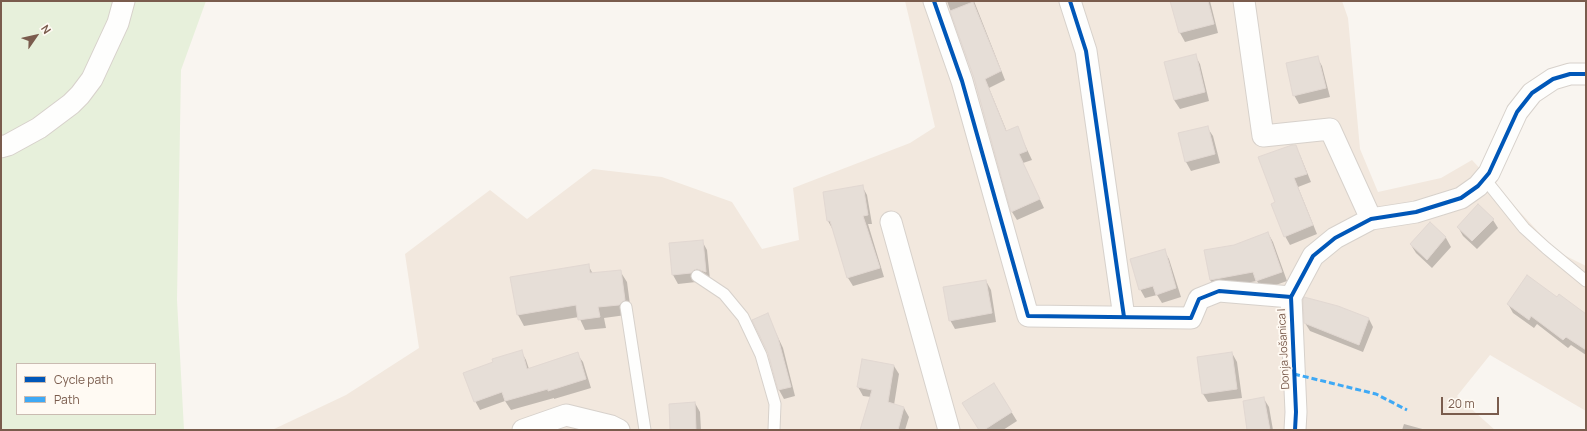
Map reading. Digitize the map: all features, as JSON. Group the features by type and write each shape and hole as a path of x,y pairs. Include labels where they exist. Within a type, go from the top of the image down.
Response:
{"street":[{"path":"1,147 8,145 39,128 71,104 80,94 92,79 118,23 124,1"},
{"path":"934,1 962,81 1028,316 1191,318 1199,299 1219,291 1291,298"},
{"path":"1070,1 1086,51 1124,317"},
{"path":"1244,1 1263,136 1330,128 1371,219"},
{"name":"Donja Jošanica I","path":"1296,421 1291,298 1313,256 1335,238 1371,219 1416,212 1461,198 1478,186 1489,172 1517,112 1532,93 1553,79 1570,74 1586,74"},
{"path":"891,222 948,430"},
{"path":"523,430 566,415 611,426 619,430"}],"lane":[{"path":"1484,178 1524,228 1586,281"},
{"path":"697,276 724,294 743,317 761,355 769,383 774,404 774,430"},
{"path":"626,307 645,430"}],"shaded area":[{"path":"905,1 1342,1 1348,18 1360,149 1378,192 1441,178 1472,160 1556,251 1586,266 1586,411 1490,355 1457,396 1495,430 272,430 346,395 419,348 405,254 490,190 527,219 593,169 662,177 732,202 762,249 799,240 793,188 910,143 935,127"}],"green space":[{"path":"1,1 206,1 181,70 177,300 184,430 1,430"}],"building":[{"path":"1170,1 1208,1 1214,24 1179,33"},
{"path":"973,2 1001,71 985,79 1006,131 1018,126 1027,151 1019,154 1040,199 1011,212 974,78 950,11"},
{"path":"1196,54 1205,92 1174,100 1164,62"},
{"path":"1318,56 1326,88 1293,96 1286,63"},
{"path":"1208,126 1215,154 1185,162 1178,133"},
{"path":"1292,145 1296,145 1307,174 1294,178 1313,225 1284,237 1271,204 1275,202 1258,157"},
{"path":"863,185 868,215 863,216 880,268 847,278 830,221 827,221 823,192"},
{"path":"1478,204 1494,219 1472,241 1457,227"},
{"path":"1430,222 1446,237 1427,260 1410,244"},
{"path":"1268,232 1282,272 1256,281 1253,272 1210,280 1204,250 1234,245"},
{"path":"703,240 706,272 697,269 691,273 672,275 669,243"},
{"path":"1165,249 1176,288 1156,295 1153,286 1139,290 1130,259"},
{"path":"589,264 590,273 621,270 625,300 619,305 598,307 600,317 578,320 576,305 517,315 510,277"},
{"path":"1527,275 1557,297 1559,294 1586,314 1586,350 1566,337 1563,340 1531,316 1529,320 1507,304"},
{"path":"986,280 992,313 949,321 943,287"},
{"path":"1304,297 1338,306 1369,318 1359,345 1304,323"},
{"path":"768,313 778,338 791,387 778,390 768,353 752,320"},
{"path":"522,350 527,369 578,352 586,379 548,391 548,389 505,401 502,392 474,402 463,373 493,362 492,359"},
{"path":"1232,352 1237,389 1202,394 1197,357"},
{"path":"862,359 894,365 888,402 904,407 898,430 860,430 872,390 857,387"},
{"path":"994,383 1012,412 984,430 979,430 962,403"},
{"path":"1264,397 1270,430 1247,430 1243,401"},
{"path":"695,402 696,430 670,430 669,404"}],"marked path":[{"path":"1294,374 1376,394 1407,410"}],"cycle path":[{"path":"934,1 962,81 1028,316 1191,318 1199,299 1219,291 1291,297"},
{"path":"1070,1 1086,51 1124,317"},
{"path":"1295,430 1296,412 1291,297 1313,256 1335,238 1371,219 1416,212 1461,198 1478,186 1489,173 1517,112 1532,93 1553,79 1570,74 1586,74"}]}
